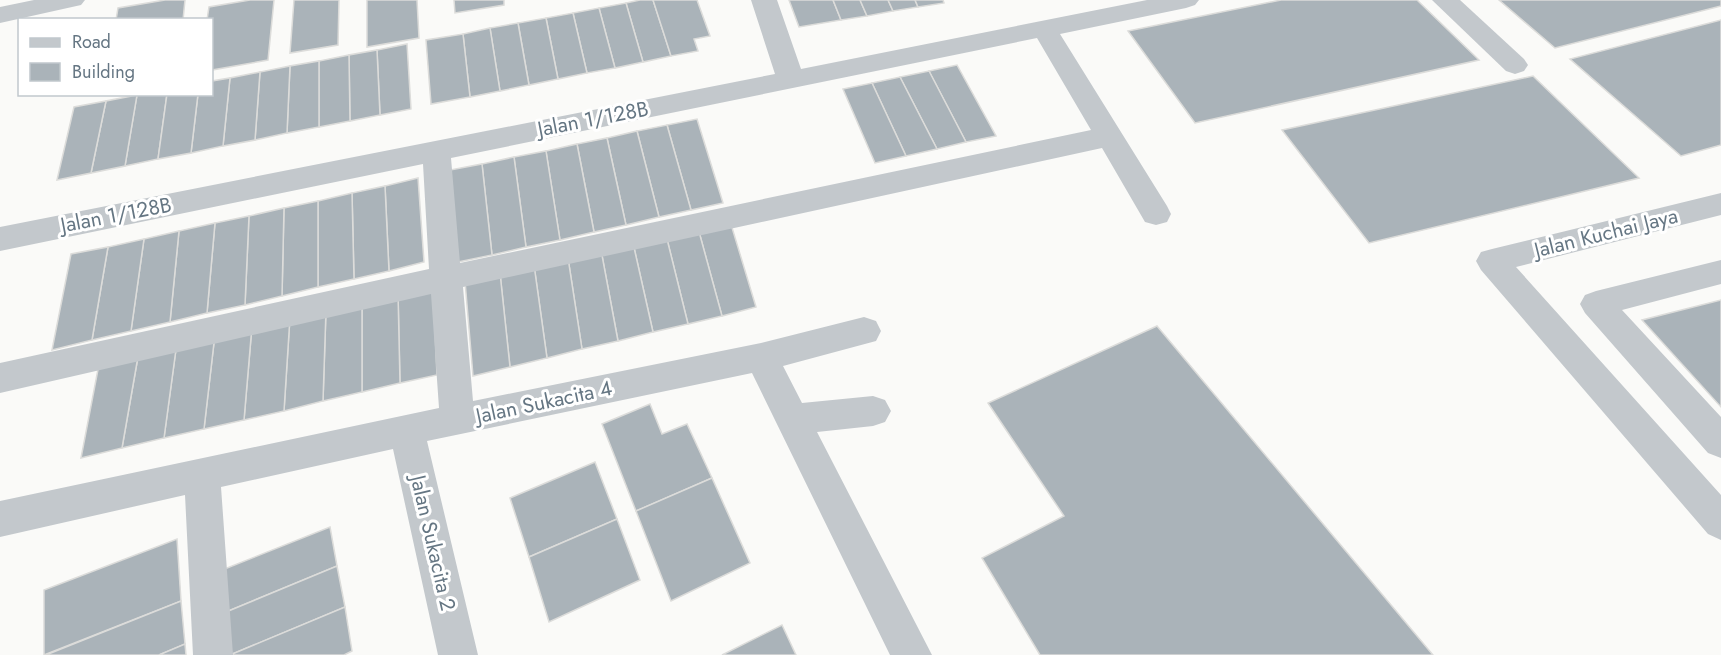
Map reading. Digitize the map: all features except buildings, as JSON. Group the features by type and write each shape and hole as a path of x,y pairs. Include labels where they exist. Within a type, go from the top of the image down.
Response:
{"street":[{"path":"0,15 72,0"},
{"path":"764,0 791,80"},
{"name":"Jalan 1/128B","path":"0,239 791,80 1049,21 1186,0"},
{"path":"1445,0 1515,65"},
{"path":"1049,21 1110,136 1156,214"},
{"path":"0,378 447,278 1110,136"},
{"path":"436,151 457,420"},
{"name":"Jalan Kuchai Jaya","path":"1721,204 1492,261 1721,522"},
{"path":"1721,272 1596,304 1721,442"},
{"name":"Jalan Sukacita 4","path":"0,519 407,430 761,357 864,332"},
{"path":"761,357 912,655"},
{"path":"792,419 873,411"},
{"name":"Jalan Sukacita 2","path":"407,430 458,655"},
{"path":"202,475 213,655"}]}
